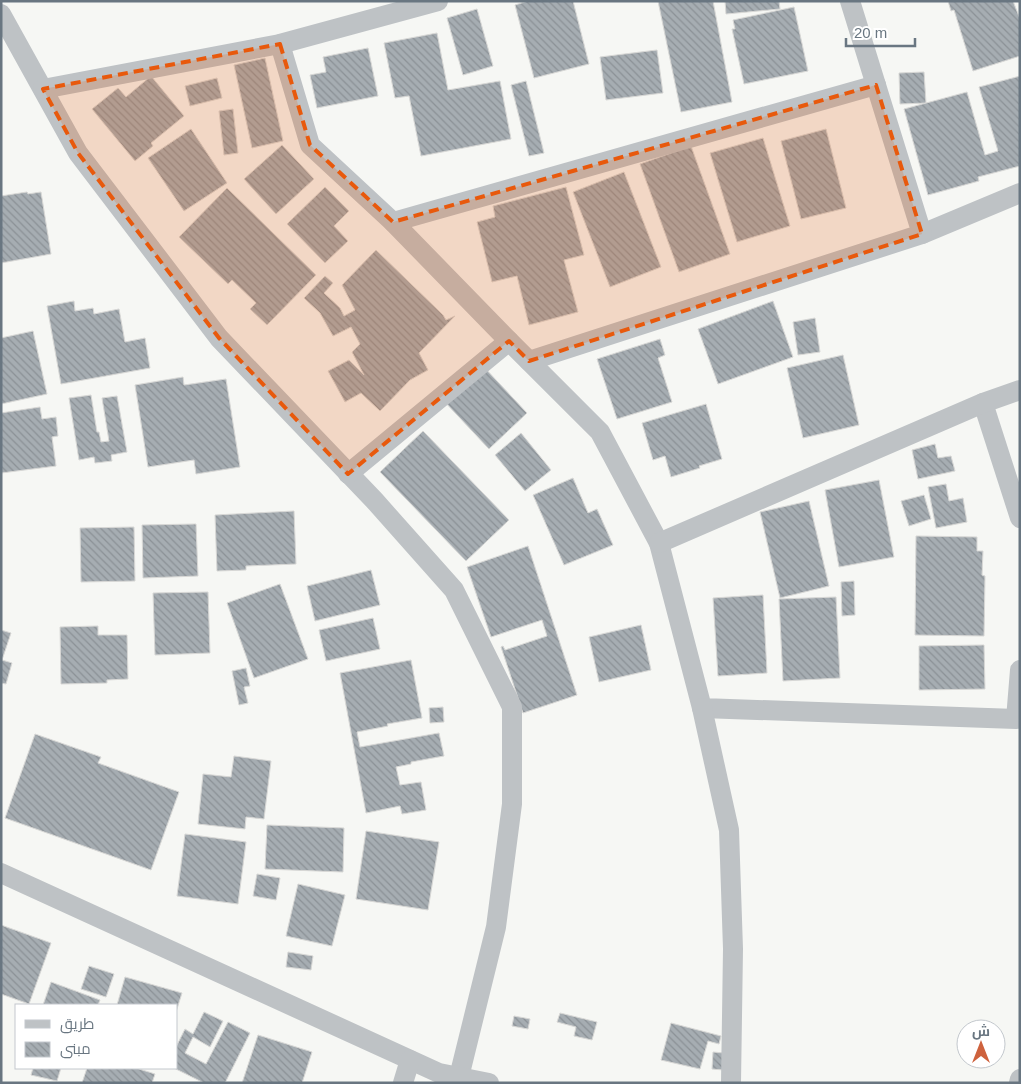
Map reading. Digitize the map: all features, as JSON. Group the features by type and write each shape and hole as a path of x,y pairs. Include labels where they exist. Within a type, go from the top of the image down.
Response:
{"street":[{"path":"43,89 280,44 438,1"},
{"path":"850,1 922,234"},
{"path":"1,14 78,153 219,338 374,500 454,590 512,706 512,804 496,926 459,1078"},
{"path":"280,44 310,145 393,222 600,432 659,543 702,708 729,830 733,949 731,1083"},
{"path":"393,222 876,85"},
{"path":"529,361 922,234 1020,193"},
{"path":"348,474 509,341"},
{"path":"659,543 983,403 1020,390"},
{"path":"983,403 1020,518"},
{"path":"702,708 1016,719 1020,670"},
{"path":"1,874 439,1073 489,1083"},
{"path":"403,1083 410,1060"},
{"path":"1018,1083 1020,1079"}],"highlighted area":[{"path":"280,44 310,145 393,222 876,85 922,234 529,361 509,341 348,474 219,338 78,153 43,89"}],"building":[{"path":"528,1 573,1 589,64 534,78 515,5"},
{"path":"658,1 713,1 732,102 681,112"},
{"path":"725,1 779,1 780,9 726,14"},
{"path":"948,1 1013,1 1020,19 1020,56 973,71 954,10 951,11"},
{"path":"794,7 808,71 744,84 732,29 735,29 733,20"},
{"path":"477,9 493,66 463,75 447,18"},
{"path":"437,33 448,90 500,81 511,139 421,156 409,96 395,98 384,43"},
{"path":"368,48 378,96 317,108 310,75 326,72 323,57"},
{"path":"657,50 663,93 606,100 600,57"},
{"path":"265,58 283,141 252,148 234,65"},
{"path":"924,72 926,103 900,104 899,73"},
{"path":"151,76 184,116 151,143 153,146 135,161 92,109 118,88 126,97"},
{"path":"1020,76 1020,166 978,177 979,181 928,195 904,109 967,92 985,155 998,151 979,87"},
{"path":"217,78 222,98 190,106 185,86"},
{"path":"526,81 544,153 529,156 511,85"},
{"path":"233,109 238,153 224,155 219,111"},
{"path":"191,129 227,183 184,211 148,158"},
{"path":"826,129 846,208 801,219 781,141"},
{"path":"763,138 790,226 737,242 710,153"},
{"path":"282,145 314,179 276,214 244,179"},
{"path":"691,146 730,254 679,272 640,164"},
{"path":"624,172 661,267 610,287 573,192"},
{"path":"325,187 349,211 334,226 348,241 325,263 287,224"},
{"path":"566,187 584,255 564,260 578,312 529,325 517,276 492,282 477,222 495,217 493,206"},
{"path":"227,188 316,275 267,325 250,309 256,303 232,280 228,284 179,237"},
{"path":"27,192 28,194 41,192 51,254 1,263 1,196"},
{"path":"376,250 446,320 455,316 419,353 428,370 410,380 380,411 361,393 345,402 328,371 349,360 364,375 352,352 360,344 351,327 333,336 320,313 304,298 325,276 333,283 324,293 340,308 344,316 355,310 342,285"},
{"path":"74,301 75,311 93,308 94,314 119,309 125,342 145,338 150,368 61,384 47,306"},
{"path":"773,301 793,357 718,384 698,329"},
{"path":"815,318 820,352 798,355 793,322"},
{"path":"33,331 47,394 1,404 1,338"},
{"path":"660,339 665,355 658,358 672,402 617,419 597,359"},
{"path":"843,355 859,425 803,438 787,368"},
{"path":"482,365 527,413 489,449 443,400"},
{"path":"183,377 184,385 226,379 240,467 196,474 194,460 148,467 135,385"},
{"path":"91,395 97,432 99,432 101,442 109,441 102,398 117,396 127,452 111,455 112,461 95,463 94,457 79,460 69,398"},
{"path":"706,404 722,459 671,477 665,456 653,460 642,423"},
{"path":"40,407 42,419 56,417 58,436 52,437 56,466 1,473 1,413"},
{"path":"423,431 509,520 466,561 380,472"},
{"path":"521,433 551,470 525,491 495,455"},
{"path":"935,444 938,458 951,456 955,471 918,479 912,450"},
{"path":"573,478 588,513 597,509 613,545 564,565 533,495"},
{"path":"879,480 894,557 839,567 825,490"},
{"path":"946,484 949,501 963,498 967,522 936,528 928,487"},
{"path":"924,495 931,519 909,526 901,501"},
{"path":"809,501 829,586 780,598 760,512"},
{"path":"294,511 296,564 246,566 246,570 217,571 215,515"},
{"path":"196,524 198,576 143,578 142,525"},
{"path":"134,527 135,581 81,582 80,528"},
{"path":"916,536 977,537 977,551 983,551 982,575 985,576 984,636 915,635"},
{"path":"528,546 577,695 523,713 501,647 503,646 505,650 547,636 542,620 491,637 467,567"},
{"path":"371,570 380,605 315,621 307,586"},
{"path":"854,581 855,615 842,616 841,582"},
{"path":"280,584 308,659 254,678 227,603"},
{"path":"208,592 210,653 155,655 153,593"},
{"path":"763,595 767,673 718,676 713,598"},
{"path":"836,597 840,678 783,681 779,599"},
{"path":"373,618 380,649 326,661 319,630"},
{"path":"641,625 651,670 599,682 589,637"},
{"path":"98,626 98,635 127,635 128,679 107,680 107,683 61,684 60,627"},
{"path":"1,630 11,633 2,660 12,663 6,684 1,683"},
{"path":"984,645 985,689 919,690 919,646"},
{"path":"411,660 422,718 387,724 388,726 357,732 360,747 439,733 444,756 411,762 411,764 396,767 400,785 421,782 426,810 402,814 400,806 366,813 340,673"},
{"path":"246,668 250,686 244,687 248,703 239,705 232,671"},
{"path":"443,707 444,722 430,723 429,708"},
{"path":"35,734 101,757 98,763 179,792 151,870 5,818"},
{"path":"234,756 271,761 264,819 246,817 245,829 198,824 203,774 231,777"},
{"path":"267,825 344,828 343,872 265,869"},
{"path":"366,831 439,842 428,910 356,899"},
{"path":"185,834 246,842 238,904 177,896"},
{"path":"257,874 280,878 276,900 253,896"},
{"path":"298,884 345,895 332,946 286,936"},
{"path":"1,925 51,943 29,1004 1,994"},
{"path":"288,952 313,956 311,970 286,967"},
{"path":"89,966 114,974 106,997 81,989"},
{"path":"125,977 182,993 178,1006 178,1004 117,1004"},
{"path":"51,982 100,1000 98,1004 43,1004"},
{"path":"204,1012 223,1021 210,1047 193,1037 185,1053 206,1064 228,1022 250,1033 225,1083 204,1083 176,1069 178,1069 178,1043 185,1029 193,1034"},
{"path":"560,1013 597,1022 592,1040 574,1036 576,1027 557,1022"},
{"path":"514,1016 530,1019 528,1029 512,1026"},
{"path":"671,1023 721,1036 719,1044 708,1041 700,1069 661,1060"},
{"path":"258,1035 312,1052 302,1083 242,1083"},
{"path":"713,1052 724,1053 724,1070 712,1069"},
{"path":"33,1069 61,1069 57,1081 31,1075"},
{"path":"87,1069 139,1069 155,1074 152,1083 82,1083"}]}
